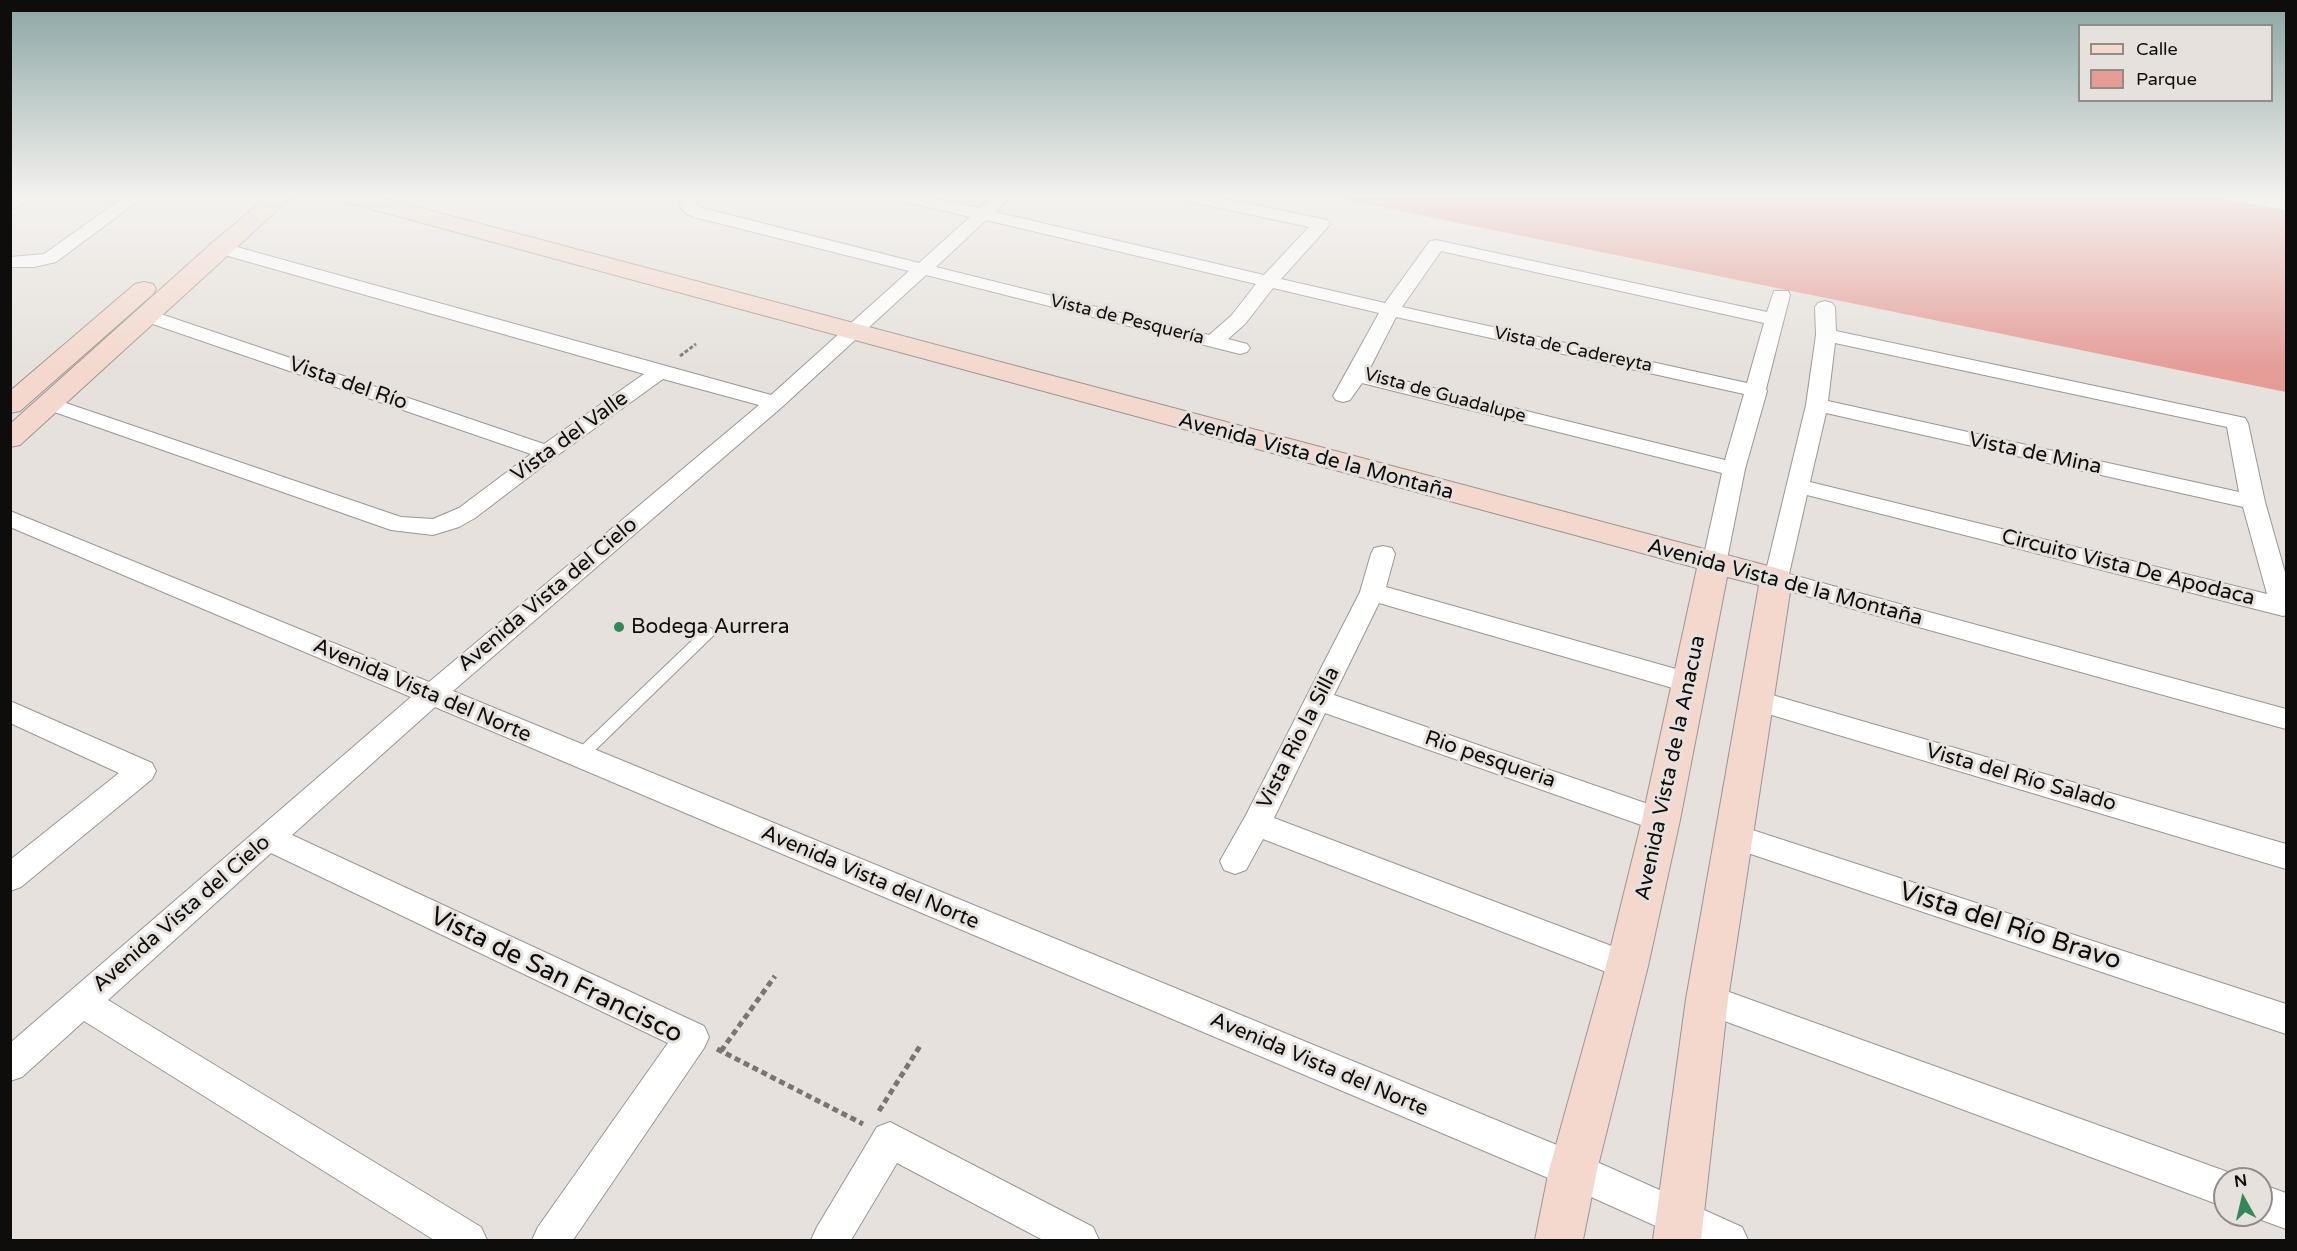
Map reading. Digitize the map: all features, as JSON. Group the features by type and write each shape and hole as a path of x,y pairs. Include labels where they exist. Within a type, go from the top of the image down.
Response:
{"street":[{"path":"10,262 34,262 50,258 56,253"},
{"path":"10,405 188,253"},
{"path":"10,439 214,253"},
{"name":"Vista del Valle","path":"239,253 660,372"},
{"name":"Avenida Vista de la Montaña","path":"569,253 851,332 1776,579 2286,719"},
{"name":"Vista de Pesquería","path":"864,253 1213,342 1238,320 1294,253"},
{"name":"Avenida Vista del Cielo","path":"10,1065 431,695 775,403 939,253"},
{"name":"Vista de Cadereyta","path":"1148,253 1390,310 1757,391"},
{"name":"Vista de Guadalupe","path":"1430,253 1390,310 1356,375 1734,469"},
{"name":"Vista de Guadalupe","path":"1474,253 1774,319"},
{"name":"Avenida Vista de la Anacua","path":"1559,1240 1573,1170 1627,966 1661,820 1734,469 1757,391 1781,295"},
{"path":"1678,1230 1707,999 1776,579 1817,405 1826,334 1825,307"},
{"name":"Vista del Río","path":"148,316 547,452"},
{"name":"Circuito Vista De Apodaca","path":"1826,334 2237,412 2253,502 2285,611"},
{"path":"1213,342 1240,348"},
{"path":"660,372 775,403"},
{"name":"Vista del Valle","path":"51,404 399,525 414,527 451,522 467,513 547,452 660,372"},
{"path":"1343,396 1356,375"},
{"name":"Vista de Mina","path":"1817,405 2253,502"},
{"name":"Circuito Vista De Apodaca","path":"1799,486 2285,611"},
{"name":"Avenida Vista del Norte","path":"10,518 1573,1170 1678,1230 1729,1240"},
{"name":"Vista Rio la Silla","path":"1383,554 1372,592 1256,824 1627,966"},
{"path":"1372,592 1690,683"},
{"name":"Rio pesqueria","path":"1319,700 1661,820"},
{"name":"Vista del Río Salado","path":"1755,700 2286,857"},
{"path":"10,711 142,771 10,878"},
{"path":"1235,861 1256,824"},
{"name":"Vista del Río Bravo","path":"1734,836 2286,1018"},
{"name":"Vista de San Francisco","path":"268,838 707,1044 550,1240"},
{"path":"1707,999 2213,1185"},
{"path":"82,1002 468,1240"},
{"path":"830,1240 880,1133 1080,1240"}],"lane":[{"path":"579,757 709,632"}],"path":[{"path":"775,976 707,1044 880,1133 920,1046"}],"green space":[{"path":"1608,253 2286,253 2286,392"}],"place":[{"name":"Bodega Aurrera","path":"619,627"}]}
